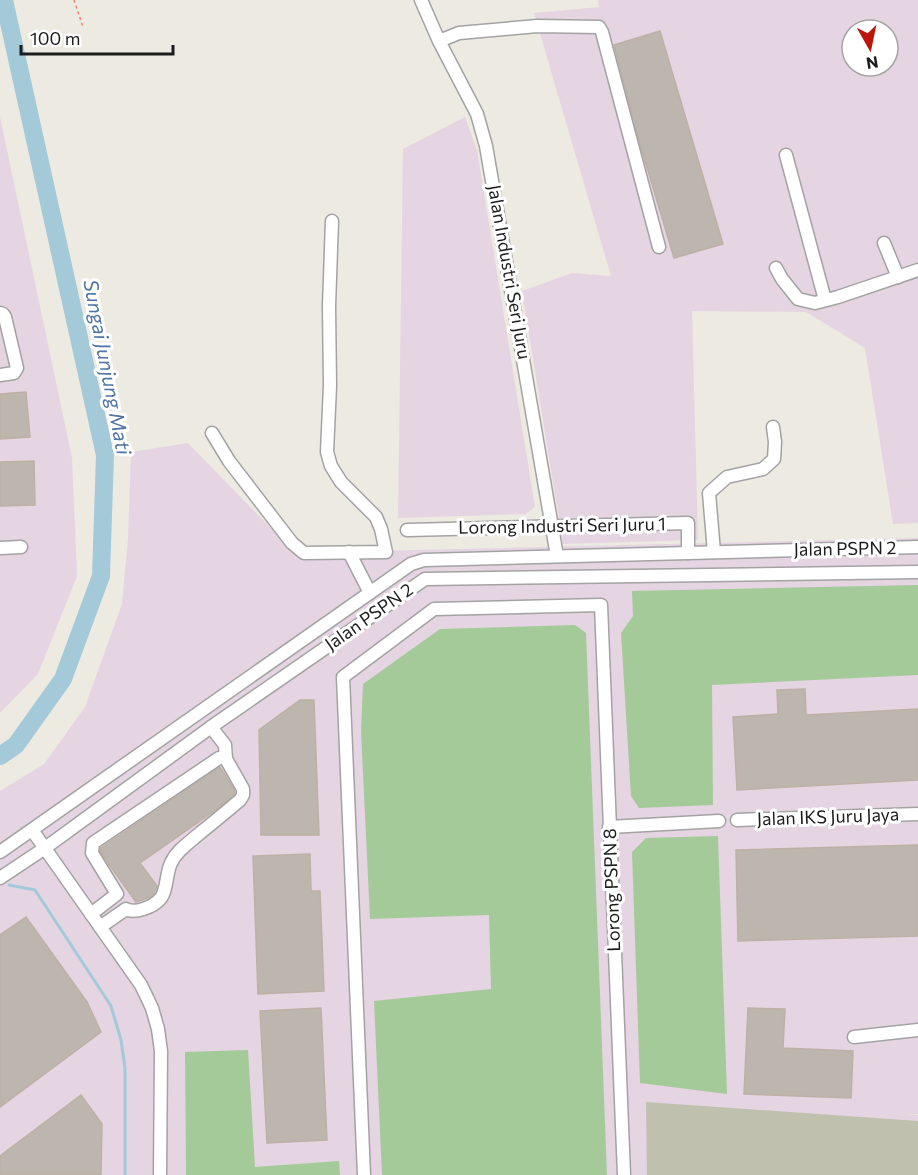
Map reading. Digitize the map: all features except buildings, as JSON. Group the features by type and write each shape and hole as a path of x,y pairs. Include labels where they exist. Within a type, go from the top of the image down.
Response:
{"street":[{"name":"Jalan Industri Seri Juru","path":"421,0 477,114 486,146 557,556"},
{"path":"439,40 459,33 537,26 599,27 603,32 659,247"},
{"path":"786,155 825,300"},
{"path":"212,433 229,461 292,543 304,553 386,552 376,517 341,482 331,466 327,452 332,221"},
{"path":"884,243 898,277"},
{"path":"776,268 798,299 814,303 918,270"},
{"path":"0,314 5,317 17,368 15,373 0,375"},
{"path":"714,552 709,493 727,477 763,469 774,459 775,441 772,427"},
{"name":"Lorong Industri Seri Juru 1","path":"407,530 688,523 688,553"},
{"path":"0,548 21,547"},
{"name":"Jalan PSPN 2","path":"0,852 411,564 424,560 918,548"},
{"path":"349,552 370,593"},
{"name":"Jalan PSPN 2","path":"0,878 425,579 918,572"},
{"name":"Lorong PSPN 8","path":"364,1175 343,677 434,609 601,605 624,1175"},
{"path":"212,727 225,745 226,759 243,789 243,795 179,851 171,863 164,893 160,899 137,912 126,909 92,853 93,843 219,758 226,759"},
{"name":"Jalan IKS Juru Jaya","path":"737,820 918,814"},
{"path":"609,827 719,821"},
{"path":"32,830 141,985 152,1008 158,1029 160,1051 160,1175"},
{"path":"91,914 117,894"},
{"path":"100,927 126,909"},
{"path":"854,1037 918,1030"}],"path":[{"path":"74,0 83,27"}],"shaded area":[{"path":"598,0 918,0 918,523 893,524 865,348 806,312 692,311 698,540 563,544 522,291 572,273 611,276 534,13 599,7"},
{"path":"0,117 72,458 77,576 38,674 0,713"},
{"path":"465,117 477,150 535,507 526,514 398,518 403,149"},
{"path":"188,443 295,553 918,538 918,1114 906,1114 918,1115 918,1175 0,1175 0,791 44,764 85,707 122,604 128,539 131,452"},
{"path":"646,1102 918,1121 918,1175 647,1175"}],"green space":[{"path":"918,585 918,675 712,685 713,805 639,808 631,796 621,633 633,616 632,591"},
{"path":"575,625 586,633 607,1175 382,1175 374,1001 491,989 489,915 370,919 361,731 363,684 440,629"},
{"path":"718,836 727,1094 640,1083 632,852 646,838"},
{"path":"248,1050 255,1167 339,1161 340,1175 186,1175 185,1052"}],"waterway":[{"name":"Sungai Junjung Mati","path":"0,756 16,745 63,679 101,576 105,455 4,0"},
{"path":"9,885 35,890 111,1006 121,1040 125,1068 125,1175"}]}
